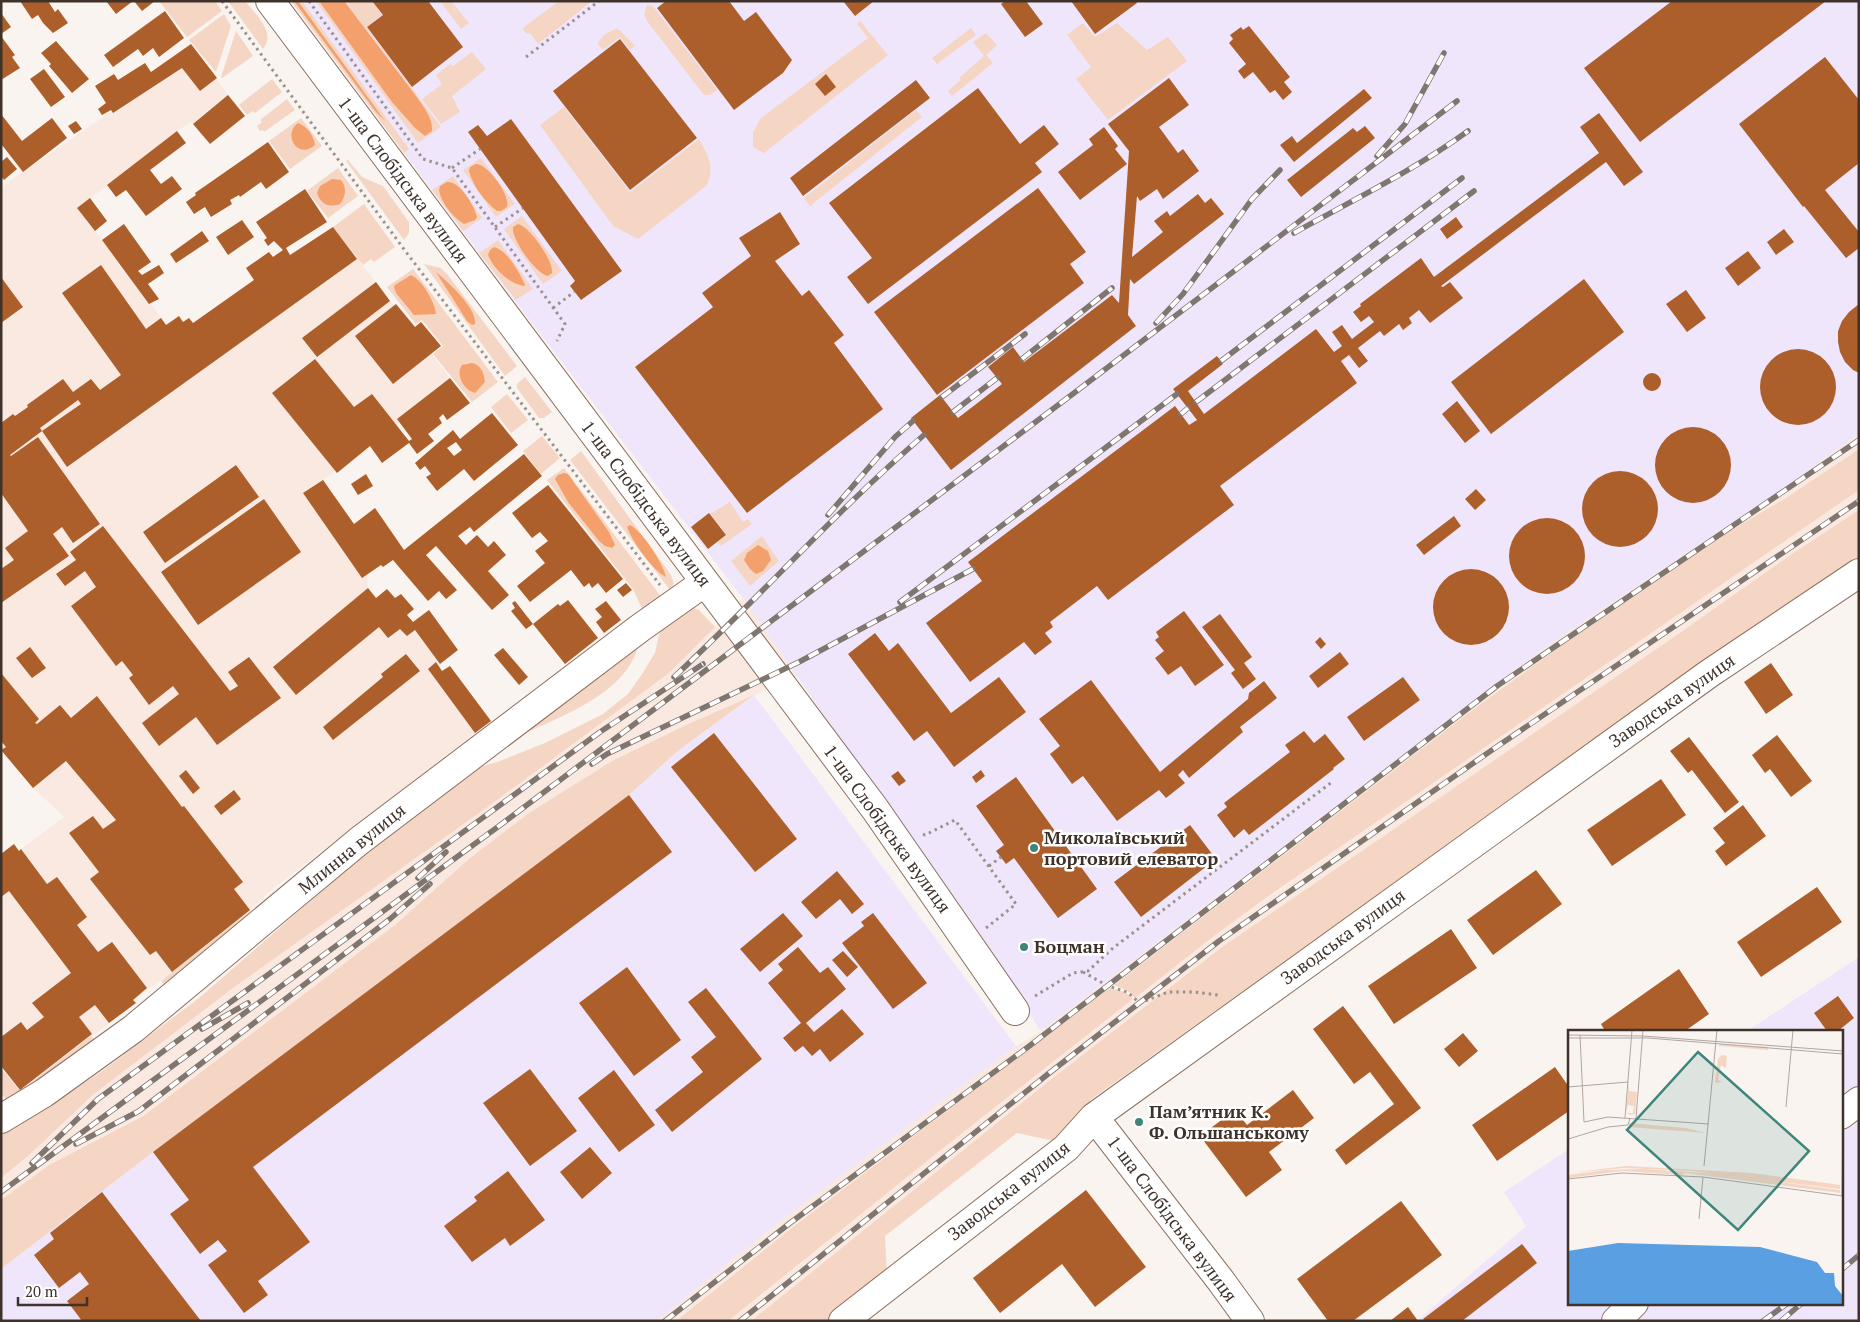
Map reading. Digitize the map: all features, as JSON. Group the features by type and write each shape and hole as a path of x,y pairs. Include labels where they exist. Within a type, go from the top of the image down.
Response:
{"street":[{"name":"1-ша Слобідська вулиця","path":"270,1 1024,1004"},
{"name":"Заводська вулиця","path":"843,1321 1066,1148 1094,1117 1710,673 1859,573"},
{"name":"Млинна вулиця","path":"1,1119 44,1093 133,1029 359,841 705,582"},
{"path":"1842,1115 1859,1101"},
{"name":"1-ша Слобідська вулиця","path":"1094,1117 1221,1280 1250,1321"},
{"path":"1616,1321 1633,1304"}],"path":[{"path":"222,1 406,252 675,603"},
{"path":"309,1 422,159 452,168 565,324 555,344"},
{"path":"526,57 599,1"},
{"path":"452,168 480,149"},
{"path":"495,227 522,208"},
{"path":"553,308 574,292"},
{"path":"1024,1004 1073,973 1088,971 1113,948 1332,782"},
{"path":"919,828 924,835 956,820 1016,904 980,933"},
{"path":"989,866 1001,857"},
{"path":"1082,972 1108,986 1127,992 1140,1003 1168,992 1194,992 1220,996 1248,1005"}],"shaded area":[{"path":"159,1 215,1 222,11 187,37"},
{"path":"228,1 245,1 259,18 268,37 263,49"},
{"path":"291,1 1859,1 1859,433 1793,482 1563,635 1509,674 1041,1031 748,605 505,288"},
{"path":"291,1 302,1 409,149 404,153"},
{"path":"294,1 298,1 385,121 376,112"},
{"path":"316,1 346,1 356,13 347,1 372,1 382,15 366,27 441,127 418,143"},
{"path":"319,1 344,1 422,104 429,117 432,131 425,136 415,128 392,102"},
{"path":"440,1 451,1 469,23 461,29"},
{"path":"559,1 592,1 538,44 530,33 527,34 523,30 524,27"},
{"path":"647,5 653,6 717,90 710,95 704,95 647,21 644,14"},
{"path":"224,14 231,26 216,72 189,40"},
{"path":"860,21 888,55 764,153 753,147 753,132 761,118 868,38 857,24"},
{"path":"1083,23 1095,37 1117,23 1147,50 1168,37 1187,61 1108,120 1076,79 1091,67 1067,35"},
{"path":"971,28 976,35 937,64 932,58"},
{"path":"620,30 635,46 630,50 620,37 603,50 598,44 599,41 610,31"},
{"path":"236,31 253,56 222,78 221,77"},
{"path":"986,33 997,45 986,55 993,63 952,96 948,91 961,80 959,78 984,56 973,42"},
{"path":"472,52 486,69 452,96 460,112 441,124 422,99 442,84 436,75 450,64 453,66"},
{"path":"199,55 228,95 193,124 191,122 177,131 78,208 175,336 333,227 394,305 396,304 415,327 421,322 441,346 432,354 450,378 397,419 399,422 397,425 337,473 335,471 323,480 381,565 367,574 368,588 407,636 415,630 438,661 436,663 442,671 450,666 491,721 271,890 250,910 172,972 133,1000 136,1003 20,1090 1,1066 1,864 64,817 33,788 1,750 1,187 112,111 114,113"},
{"path":"272,79 282,92 255,113 253,111 247,115 239,105"},
{"path":"287,99 295,110 264,132 263,130 260,131 257,126 262,122 260,120"},
{"path":"564,107 630,192 699,139 708,156 711,168 706,186 638,239 613,226 540,125"},
{"path":"916,110 922,117 810,206 804,198"},
{"path":"301,118 322,146 290,169 269,141"},
{"path":"298,123 307,129 313,138 315,145 309,149 303,150 294,144 292,139 293,128"},
{"path":"481,158 515,204 496,217 463,170"},
{"path":"348,160 362,177 383,186 409,222 409,233 404,240 346,161"},
{"path":"476,164 481,165 492,175 506,196 507,207 501,211 497,211 488,203 473,182 469,171 470,167"},
{"path":"338,168 358,196 328,218 307,191"},
{"path":"453,176 482,218 463,231 432,190"},
{"path":"332,179 341,180 345,192 340,204 332,206 323,202 317,193 320,186"},
{"path":"447,182 457,185 470,200 477,217 475,220 464,224 448,209 442,200 439,190 440,186"},
{"path":"364,204 395,247 374,262 371,259 363,265 333,227"},
{"path":"522,216 562,271 543,284 504,229"},
{"path":"518,224 523,226 534,237 545,253 552,268 552,273 548,276 531,263 520,247 513,232 513,227"},
{"path":"498,240 533,289 516,300 479,253"},
{"path":"494,247 504,253 516,268 523,280 524,286 507,279 494,265 488,255"},
{"path":"424,264 441,268 447,274 517,366 505,376"},
{"path":"413,269 498,382 472,402 433,354 443,346 422,320 416,324 387,287"},
{"path":"436,272 467,303 475,324 472,325 467,321"},
{"path":"411,275 427,292 436,314 414,315 396,293 395,285"},
{"path":"472,363 482,370 485,382 475,393 467,389 460,377 462,365"},
{"path":"525,377 552,412 544,418 539,418 517,388 517,384"},
{"path":"507,394 528,420 511,433 491,407"},
{"path":"1859,433 1859,449 1786,498 1733,529 1565,643 793,1227 676,1321 656,1321 784,1217 1016,1046 1041,1031 1509,674 1563,635 1793,482"},
{"path":"542,436 560,458 541,474 523,451"},
{"path":"1859,449 1859,490 1273,893 1214,936 1135,998 1128,991 1114,985 1466,715 1565,643 1733,529 1786,498"},
{"path":"581,451 671,575 674,584 670,590 570,460"},
{"path":"564,468 662,598 644,613 633,589 547,480"},
{"path":"568,474 609,532 615,545 612,548 605,546 599,541 568,502 555,479 558,475"},
{"path":"1859,490 1859,510 1222,947 1049,1081 751,1321 728,1321 942,1149 1214,936 1405,801"},
{"path":"730,502 743,522 748,519 752,524 721,546 718,542 727,535 710,514"},
{"path":"1859,510 1859,558 1703,663 1090,1100 1087,1117 1059,1142 1017,1133 885,1236 887,1276 830,1321 751,1321 1049,1081 1222,947 1795,552"},
{"path":"630,525 641,534 652,548 666,577 655,569 638,547 627,527"},
{"path":"762,536 779,561 750,586 731,561"},
{"path":"758,545 768,551 771,560 763,571 756,574 744,560 747,553"},
{"path":"779,561 848,654 684,726 612,761 529,813 470,858 395,925 142,1116 49,1165 1,1200 1,1178 29,1155 94,1094 233,988 489,806 669,673"},
{"path":"686,605 699,610 715,627 669,673 489,806 233,988 94,1094 29,1155 1,1178 1,1135 53,1104 105,1069 199,998 368,851 454,782 473,769 500,761 545,743 603,714 628,694 655,653 659,635 667,619"},
{"path":"639,642 633,660 623,675 609,688 574,710 521,735"},
{"path":"754,695 1016,1046 784,1218 656,1321 1,1321 1,1269 153,1152 629,795 679,750"},
{"path":"754,695 679,750 629,795 153,1152 1,1269 1,1200 49,1165 143,1116 395,925 470,858 529,813 612,761"},
{"path":"251,910 242,923 171,989 161,981"},
{"path":"1859,957 1859,1321 1390,1321 1408,1307 1418,1320 1526,1226 1504,1192 1568,1150 1568,1304 1842,1304 1842,1030 1749,1030"},
{"path":"1110,988 1125,992 1133,999 728,1321 676,1321 793,1227"},
{"path":"91,1036 98,1043 8,1102 1,1093 1,1068 20,1091"}],"building":[{"path":"20,1 48,1 55,12 58,9 68,23 53,33 38,15 32,19"},
{"path":"106,1 133,1 116,14"},
{"path":"134,1 155,1 142,11"},
{"path":"372,1 428,1 463,47 412,87 367,27 383,15"},
{"path":"666,1 729,1 744,21 756,12 792,60 783,73 734,110 657,8"},
{"path":"843,1 874,1 855,16"},
{"path":"1005,1 1026,1 1043,24 1025,37 1001,4"},
{"path":"1071,1 1136,1 1137,3 1095,34"},
{"path":"1672,1 1826,1 1640,142 1584,68"},
{"path":"165,11 184,38 159,57 153,48 143,56 138,49 113,67 104,55"},
{"path":"1,13 11,27 1,34"},
{"path":"1249,26 1290,77 1284,82 1292,92 1283,100 1275,90 1270,93 1253,72 1244,79 1238,71 1246,64 1229,43 1233,39 1230,35 1241,27 1243,30"},
{"path":"1,36 15,55 12,57 20,68 1,80"},
{"path":"620,39 697,138 630,190 553,91"},
{"path":"56,41 89,79 72,93 49,66 51,64 41,53"},
{"path":"191,44 217,78 200,91 182,68 113,113 111,110 102,115 98,109 106,103 95,86 114,74 118,80 145,63 151,72"},
{"path":"1825,57 1859,100 1859,163 1825,190 1859,232 1859,248 1846,258 1803,207 1739,124"},
{"path":"44,69 65,97 51,107 30,79"},
{"path":"826,74 836,87 825,96 815,84"},
{"path":"1169,78 1189,105 1159,127 1178,153 1183,149 1199,171 1163,199 1157,189 1140,201 1137,196 1132,257 1163,232 1154,221 1167,211 1170,216 1198,194 1205,203 1211,198 1224,214 1134,284 1130,279 1128,315 1136,326 951,470 911,418 940,395 958,418 1002,384 988,367 1013,347 1024,362 1112,295 1119,303 1129,151 1108,124"},
{"path":"916,80 930,98 803,196 790,178"},
{"path":"978,88 1020,144 1044,125 1059,144 1035,163 1042,172 868,304 847,277 872,258 829,203"},
{"path":"1364,89 1372,98 1294,162 1280,145 1292,136 1297,143"},
{"path":"228,95 245,116 210,144 193,124"},
{"path":"1599,113 1643,172 1624,186 1606,162 1441,286 1443,287 1450,282 1463,298 1430,323 1419,310 1409,318 1412,323 1403,330 1399,324 1384,336 1380,331 1358,348 1368,361 1359,368 1349,355 1341,361 1357,383 1220,486 1234,505 1108,600 1097,586 1050,622 1053,627 1045,633 1052,642 1035,655 1024,642 970,682 926,623 982,581 968,562 1175,406 1189,425 1197,420 1173,389 1217,356 1223,364 1188,391 1204,414 1316,329 1334,352 1342,346 1332,332 1342,325 1352,339 1374,322 1369,316 1361,322 1353,312 1361,306 1360,304 1421,258 1434,277 1599,153 1580,127"},
{"path":"1,114 22,141 52,118 67,138 23,172 1,146"},
{"path":"511,119 622,271 581,300 570,286 575,281 468,132 478,125 487,136"},
{"path":"76,121 82,129 74,134 68,126"},
{"path":"1365,126 1375,138 1301,197 1287,180 1353,128 1357,132"},
{"path":"1104,127 1118,146 1115,149 1127,164 1080,200 1058,172 1093,145 1089,139"},
{"path":"177,131 186,143 150,170 161,184 172,176 182,189 146,216 126,190 116,197 107,185"},
{"path":"268,142 289,172 266,189 261,182 240,197 239,195 230,200 232,204 211,217 205,207 194,214 186,202 196,195 195,193"},
{"path":"7,157 17,169 4,180 1,176 1,162"},
{"path":"1038,188 1086,252 1070,264 1084,283 937,395 874,312"},
{"path":"305,189 327,222 286,248 290,255 333,227 357,259 67,467 42,431 10,455 38,437 100,524 73,543 62,527 53,534 69,556 1,603 1,569 14,560 5,548 28,531 1,493 1,423 13,414 15,416 28,407 27,405 63,379 73,392 91,379 100,390 121,375 62,293 101,265 146,329 161,318 166,325 179,316 183,322 189,318 193,323 254,280 246,268 269,252 273,257 283,250 274,241 268,246 264,240 267,238 256,222","holes":["78,400 81,404 42,431 40,428"]},
{"path":"90,198 107,221 95,231 77,208"},
{"path":"780,212 800,244 775,261 802,296 809,290 844,335 834,343 883,409 747,513 635,367 713,307 702,293 751,256 739,238"},
{"path":"1456,217 1463,227 1447,239 1440,229"},
{"path":"242,220 254,237 228,255 216,237"},
{"path":"124,224 151,262 138,271 142,275 159,265 164,273 148,284 159,299 149,304 102,240"},
{"path":"1784,229 1794,242 1776,255 1767,242"},
{"path":"202,231 209,241 176,263 170,254"},
{"path":"1748,251 1761,268 1738,286 1725,268"},
{"path":"1,277 23,307 1,323"},
{"path":"1584,279 1624,332 1491,434 1451,382"},
{"path":"376,282 390,301 317,357 302,338"},
{"path":"1686,290 1706,318 1687,332 1666,304"},
{"path":"396,304 415,327 421,322 441,346 393,384 355,336"},
{"path":"1859,304 1859,373 1845,362 1840,352 1838,331 1842,321 1849,312"},
{"path":"1798,349 1813,352 1825,360 1833,372 1836,387 1833,402 1825,414 1813,422 1798,425 1783,422 1771,414 1763,402 1760,387 1763,372 1771,360 1783,352"},
{"path":"315,359 354,407 372,394 409,441 412,439 397,419 450,378 470,403 447,420 443,414 439,418 442,423 428,434 434,441 417,454 409,443 382,463 370,446 337,473 272,393"},
{"path":"1648,373 1656,373 1661,378 1659,389 1648,391 1643,386 1643,378"},
{"path":"1457,401 1480,431 1465,443 1442,414"},
{"path":"492,413 518,445 474,481 464,469 437,491 426,477 431,474 425,466 420,470 415,463 453,430 460,439","holes":["456,442 462,450 454,456 447,448"]},
{"path":"1693,427 1708,430 1720,438 1728,450 1731,465 1728,480 1720,492 1708,500 1693,503 1678,500 1666,492 1658,480 1655,465 1658,450 1666,438 1678,430"},
{"path":"524,454 542,476 474,532 470,527 458,536 466,545 477,535 488,547 494,541 506,555 488,571 509,595 492,610 436,546 426,555 457,590 446,599 439,591 428,601 393,560 383,567 381,565 362,578 303,493 323,480 354,524 375,508 404,550"},
{"path":"236,465 259,497 165,563 143,532"},
{"path":"1620,471 1635,474 1647,482 1655,494 1658,509 1655,524 1647,536 1635,544 1620,547 1605,544 1593,536 1585,524 1582,509 1585,494 1593,482 1605,474"},
{"path":"366,474 373,486 358,495 351,484"},
{"path":"548,485 623,579 606,593 598,583 592,588 589,583 584,587 571,570 530,602 517,586 545,563 535,551 548,541 540,532 532,538 512,513"},
{"path":"1476,489 1486,500 1475,510 1465,499"},
{"path":"264,499 301,552 198,625 161,572"},
{"path":"709,513 726,535 708,549 691,527"},
{"path":"1454,516 1461,526 1424,555 1416,545"},
{"path":"1547,518 1562,521 1574,529 1582,541 1585,556 1582,571 1574,583 1562,591 1547,594 1532,591 1520,583 1512,571 1509,556 1512,541 1520,529 1532,521"},
{"path":"103,526 230,691 238,686 228,672 249,657 281,698 217,745 196,717 159,746 142,723 179,694 173,686 149,705 129,678 133,675 122,661 116,666 71,606 96,587 85,571 65,586 56,574 76,560 70,552"},
{"path":"1471,569 1486,572 1498,580 1506,592 1509,607 1506,622 1498,634 1486,642 1471,645 1456,642 1444,634 1436,622 1433,607 1436,592 1444,580 1456,572"},
{"path":"626,583 632,590 623,597 617,590"},
{"path":"368,588 376,598 387,589 395,598 401,594 414,609 407,615 413,622 429,610 458,650 440,664 415,630 407,636 400,629 388,638 379,627 296,695 273,667"},
{"path":"568,600 598,638 565,664 533,624 558,604 560,606"},
{"path":"515,601 533,624 526,629 511,611 515,608 512,603"},
{"path":"606,601 621,620 604,633 596,622 602,617 595,609"},
{"path":"1184,611 1224,665 1195,686 1181,666 1168,675 1155,658 1164,651 1155,640 1159,637 1156,632"},
{"path":"1220,614 1252,657 1244,663 1256,679 1243,689 1231,673 1235,670 1202,627"},
{"path":"875,633 889,651 898,643 951,713 999,677 1026,712 954,767 927,731 914,741 848,654"},
{"path":"1320,637 1326,644 1321,649 1315,642"},
{"path":"30,647 46,668 32,678 16,658"},
{"path":"503,648 528,677 519,685 494,655"},
{"path":"1340,652 1349,664 1318,688 1309,676"},
{"path":"406,654 420,671 333,740 323,727 383,677 381,674"},
{"path":"436,662 442,671 450,666 491,721 475,733 428,669"},
{"path":"1771,663 1793,695 1766,714 1744,682"},
{"path":"1,673 39,719 35,723 37,724 60,705 71,718 97,696 182,807 184,806 243,882 234,889 250,910 172,972 156,951 150,955 90,879 99,872 69,833 93,816 103,829 116,820 66,761 33,788 1,750 6,747 1,741"},
{"path":"1403,677 1420,700 1364,741 1347,717"},
{"path":"1091,680 1160,772 1248,699 1249,693 1264,681 1277,698 1240,727 1243,732 1189,778 1183,770 1178,775 1185,783 1166,798 1159,790 1117,821 1083,776 1072,784 1050,754 1060,746 1039,719"},
{"path":"1304,731 1314,743 1325,734 1345,759 1249,835 1244,829 1234,838 1217,815 1227,807 1224,803 1290,752 1285,745"},
{"path":"714,733 797,839 755,872 671,767"},
{"path":"1777,735 1812,781 1791,797 1770,769 1765,773 1752,755"},
{"path":"1689,737 1739,802 1725,813 1692,770 1688,773 1670,751"},
{"path":"186,770 200,788 193,794 179,776"},
{"path":"981,770 985,776 976,783 972,777"},
{"path":"898,771 906,781 899,786 891,776"},
{"name":"Миколаївський портовий елеватор","path":"1016,777 1097,889 1058,918 1014,858 1006,864 996,851 1004,845 976,806"},
{"path":"1661,779 1686,815 1612,866 1587,830"},
{"path":"234,790 241,799 221,815 214,806"},
{"path":"629,795 672,852 253,1167 310,1242 258,1281 268,1295 244,1313 208,1265 227,1251 218,1240 200,1254 170,1214 189,1200 153,1152"},
{"path":"1743,805 1766,836 1726,866 1715,851 1725,843 1713,828"},
{"path":"1190,825 1216,859 1141,917 1114,882"},
{"path":"14,844 19,851 21,849 47,884 57,877 87,917 77,925 98,952 112,942 147,988 133,1000 136,1003 109,1023 95,1005 79,1017 92,1034 20,1090 1,1066 1,1037 21,1022 27,1030 44,1017 32,1003 71,973 9,891 1,897 1,854"},
{"path":"1536,870 1562,904 1493,955 1467,920"},
{"path":"837,871 864,904 852,914 840,899 816,919 801,902"},
{"path":"1817,887 1842,922 1761,977 1737,942"},
{"path":"783,913 803,936 760,972 740,949"},
{"path":"873,913 927,983 893,1009 842,943 864,926 861,922"},
{"path":"1451,929 1477,968 1394,1024 1368,986"},
{"path":"798,947 820,973 828,967 846,989 806,1023 814,1032 842,1009 864,1034 830,1062 820,1049 812,1056 803,1046 795,1052 783,1038 801,1023 768,983 783,970 778,964"},
{"path":"843,951 858,967 847,977 832,960"},
{"path":"627,967 681,1040 634,1076 579,1003"},
{"path":"1679,969 1709,1014 1686,1030 1604,1030 1601,1024"},
{"path":"706,988 762,1059 672,1132 655,1110 703,1072 691,1057 716,1037 688,1002"},
{"path":"1838,996 1854,1018 1839,1030 1826,1030 1814,1013"},
{"path":"1343,1006 1421,1108 1346,1165 1335,1150 1394,1104 1370,1072 1354,1084 1313,1029"},
{"path":"1463,1033 1478,1051 1459,1067 1444,1049"},
{"path":"1555,1067 1568,1086 1568,1112 1497,1161 1472,1125"},
{"path":"530,1069 577,1131 530,1166 483,1103"},
{"path":"614,1070 655,1125 619,1152 578,1098"},
{"path":"1293,1090 1314,1118 1269,1152 1282,1170 1246,1197 1200,1136 1235,1110 1247,1125"},
{"path":"590,1147 612,1173 582,1199 560,1172"},
{"path":"508,1171 545,1220 510,1246 505,1238 472,1262 444,1226 477,1201 474,1197"},
{"path":"1086,1190 1146,1267 1095,1307 1062,1264 1000,1313 973,1278"},
{"path":"102,1192 201,1321 82,1321 67,1301 89,1284 80,1272 59,1288 34,1255 54,1239 50,1233"},
{"path":"1401,1201 1442,1255 1353,1321 1328,1321 1297,1279"},
{"path":"1522,1244 1537,1263 1462,1321 1425,1321 1423,1319"},
{"path":"1408,1307 1418,1321 1390,1321"}],"railway":[{"path":"1377,156 1405,124 1444,53"},
{"path":"1,1192 499,826 1082,387 1457,101"},
{"path":"1294,233 1404,172 1468,131"},
{"path":"1156,323 1183,294 1252,199 1280,170"},
{"path":"1221,361 1462,178"},
{"path":"1196,402 1474,191"},
{"path":"1022,359 1112,288"},
{"path":"942,397 1025,334"},
{"path":"953,412 997,378"},
{"path":"900,602 1177,394"},
{"path":"1181,414 1188,408"},
{"path":"828,515 895,437 913,421"},
{"path":"674,677 737,617 829,524 924,435"},
{"path":"665,1321 790,1223 1028,1047 1497,686 1859,440"},
{"path":"740,1321 1048,1074 1219,941 1492,750 1859,501"},
{"path":"592,764 607,754 799,662 973,569"},
{"path":"32,1163 98,1099 600,732 703,664"},
{"path":"418,878 446,852"},
{"path":"76,1144 139,1111 390,919 430,884"},
{"path":"202,1029 248,1003"},
{"path":"1842,1269 1859,1255"},
{"path":"1763,1321 1787,1304"},
{"path":"1781,1321 1801,1304"}],"place":[{"name":"Миколаївський портовий елеватор","path":"1034,848"},
{"name":"Боцман","path":"1024,947"},
{"name":"Пам’ятник К. Ф. Ольшанському","path":"1139,1122"}]}
